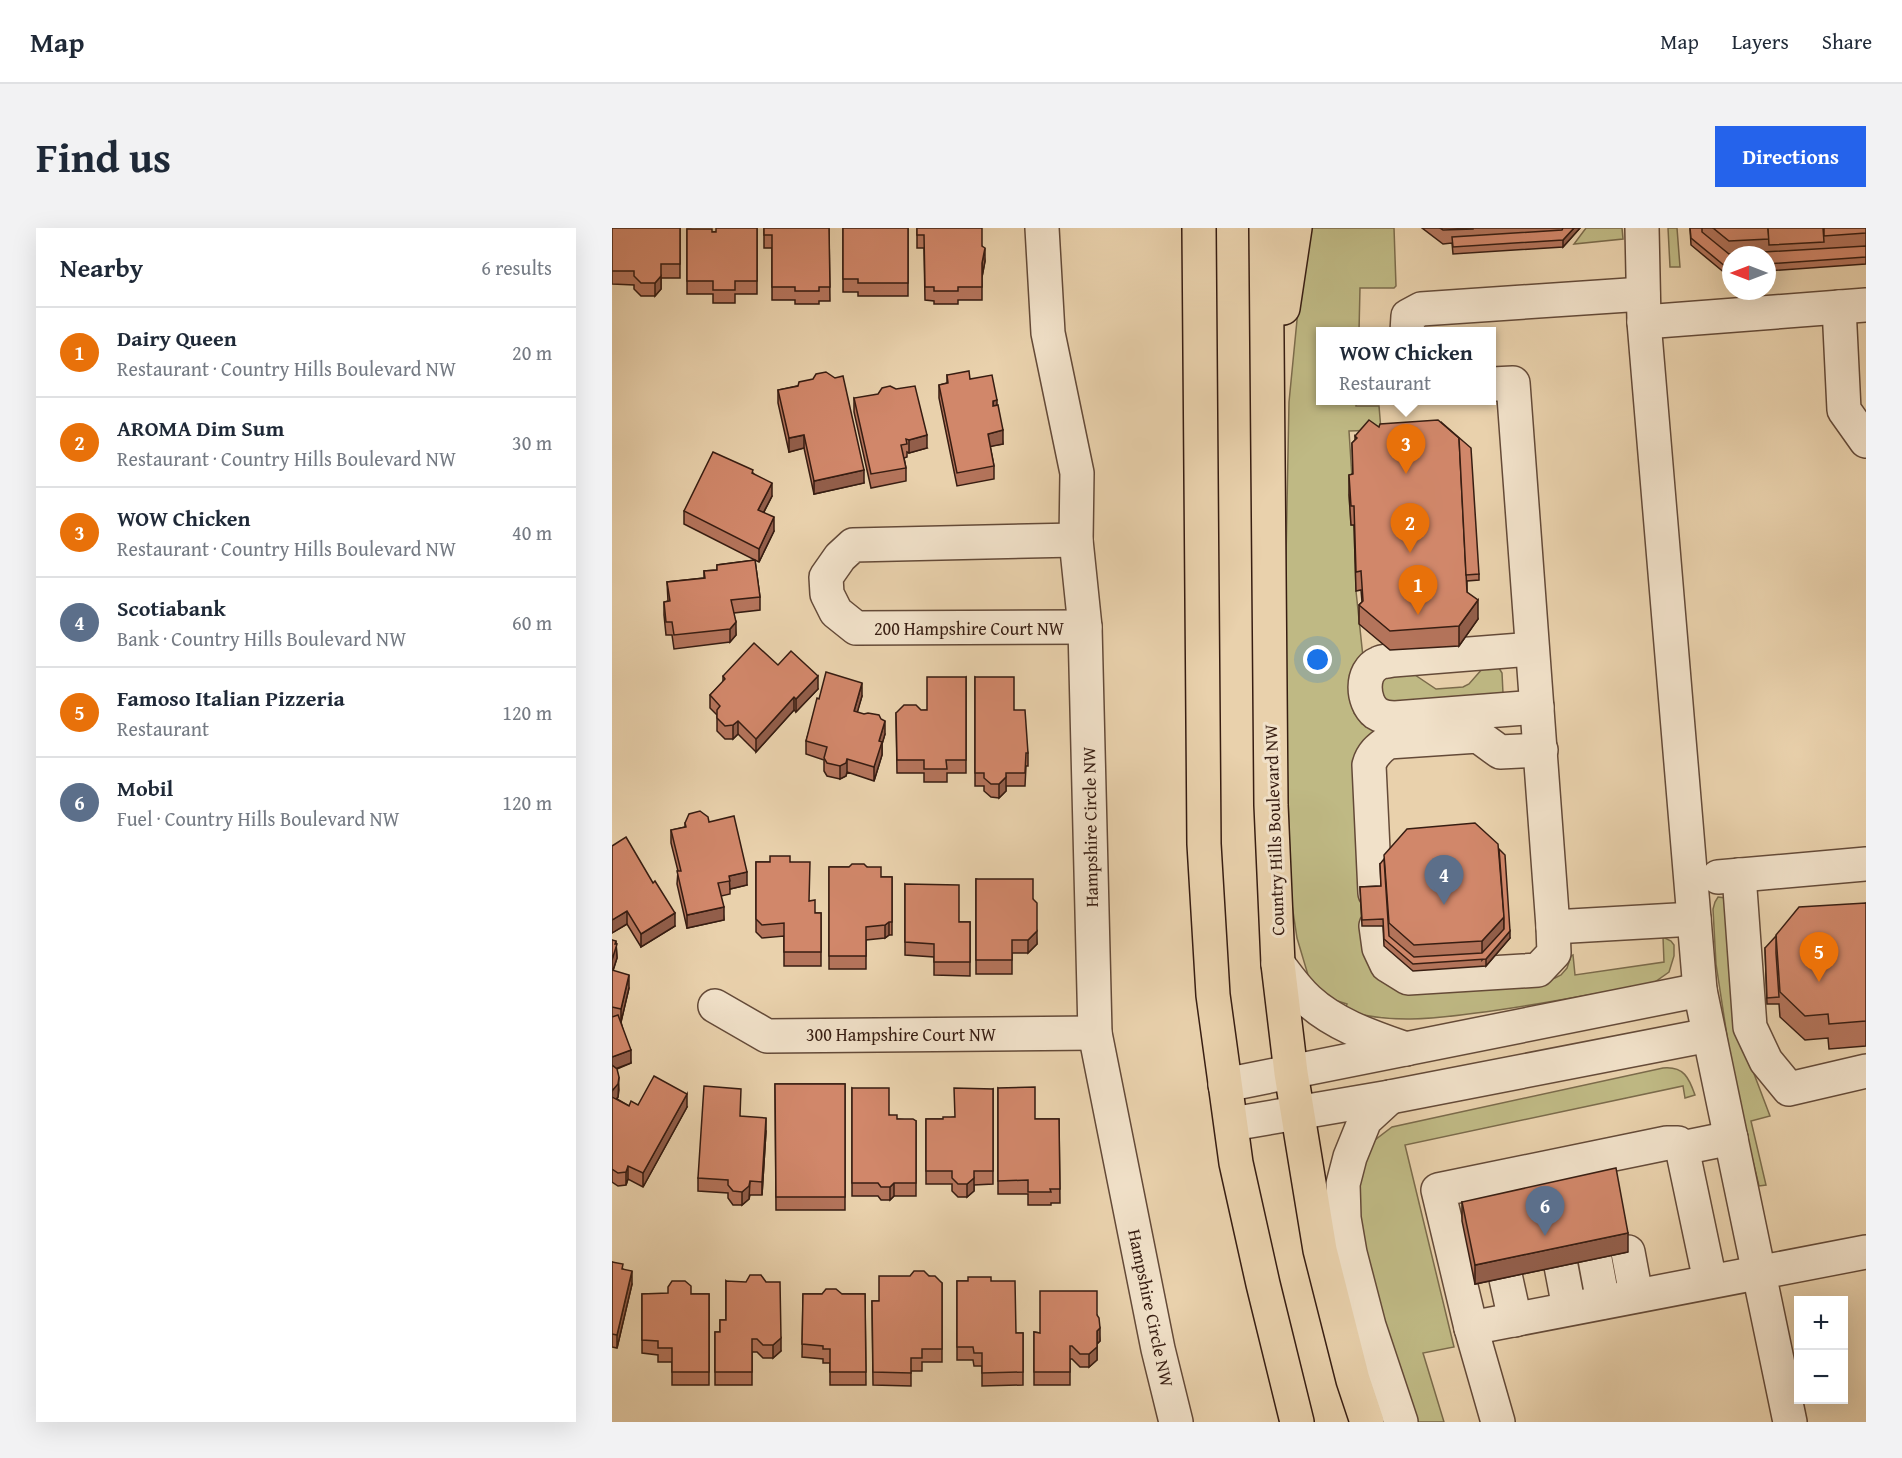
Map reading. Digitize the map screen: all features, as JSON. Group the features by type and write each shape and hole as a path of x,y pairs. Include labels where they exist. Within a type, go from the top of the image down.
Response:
{"main road":[{"path":"1199,228 1204,844 1213,995 1236,1163 1297,1422"},
{"name":"Country Hills Boulevard NW","path":"1266,228 1271,805 1278,964 1291,1073 1320,1250 1353,1380 1367,1422"},
{"path":"1268,411 1295,228"}],"street":[{"name":"Hampshire Circle NW","path":"1042,228 1048,333 1077,473 1076,540 1085,627 1095,1033 1158,1349 1176,1422"},
{"path":"1642,228 1644,308 1700,990 1790,1422"},
{"path":"1407,327 1408,316 1421,309 1852,306 1844,410 1866,441"},
{"path":"1376,926 1378,948 1387,965 1408,978 1538,970 1554,953 1513,383 1496,384"},
{"name":"200 Hampshire Court NW","path":"1076,540 853,545 840,557 826,577 827,594 836,612 856,628 1085,627"},
{"path":"1533,649 1378,663 1371,668 1365,686 1370,706 1376,713 1385,717 1537,707"},
{"path":"1375,893 1369,765 1371,758 1382,747 1389,742 1478,736 1500,752 1541,750"},
{"path":"1691,880 1866,864"},
{"path":"1739,875 1750,1027 1766,1061 1789,1089 1866,1071"},
{"path":"1553,927 1694,919"},
{"path":"1278,964 1308,1000 1331,1017 1355,1031 1406,1050"},
{"path":"1225,1085 1700,990"},
{"name":"300 Hampshire Court NW","path":"716,1006 767,1036 1095,1033"},
{"path":"1232,1124 1390,1097 1709,1035"},
{"path":"1390,1097 1365,1120 1350,1157 1343,1184 1344,1218 1350,1253 1369,1326 1401,1422"},
{"path":"1682,1148 1731,1138"},
{"path":"1491,1324 1438,1190 1667,1143 1678,1143 1682,1148 1710,1281"},
{"path":"1593,1158 1599,1191"},
{"path":"1544,1168 1550,1201"},
{"path":"1472,1182 1480,1217"},
{"path":"1628,1252 1636,1295"},
{"path":"1491,1324 1866,1252"},
{"path":"1595,1259 1603,1302"},
{"path":"1561,1266 1569,1308"},
{"path":"1493,1281 1491,1324 1498,1422"}],"shaded area":[{"path":"1306,228 1394,228 1396,286 1394,288 1360,288 1359,327 1316,327 1316,405 1379,406 1381,430 1349,431 1353,493 1349,495 1351,525 1354,525 1356,591 1363,657 1351,679 1349,695 1354,713 1362,724 1377,731 1373,968 1524,981 1555,978 1567,968 1573,955 1575,975 1664,962 1663,937 1674,945 1674,956 1669,972 1652,984 1498,1010 1443,1017 1394,1019 1345,1010 1347,1004 1322,996 1308,975 1297,938 1291,898 1284,661 1289,402"},
{"path":"1586,228 1622,228 1623,239 1574,244"},
{"path":"1668,228 1677,228 1680,267 1670,267"},
{"path":"1483,668 1499,668 1502,673 1503,693 1386,711 1377,678 1409,671 1436,689 1463,687 1469,684"},
{"path":"1718,897 1726,898 1748,1058 1770,1116 1751,1121 1766,1185 1759,1186 1735,1088 1716,964 1713,909"},
{"path":"1663,1068 1676,1069 1685,1074 1695,1095 1685,1098 1683,1086 1405,1145 1454,1347 1423,1353 1444,1422 1410,1422 1364,1269 1357,1178 1371,1143 1392,1127"}],"building":[{"path":"612,228 680,228 680,264 661,264 661,276 655,283 641,283 634,276 634,271 612,271"},
{"path":"716,228 757,228 757,281 735,281 735,290 713,290 713,281 687,281 687,229 712,229 712,232 716,232"},
{"path":"764,228 829,228 830,287 819,287 819,291 795,291 795,287 772,287 772,235 764,235"},
{"path":"843,228 908,228 908,283 858,283 858,279 843,279"},
{"path":"917,228 982,228 982,246 985,248 982,263 982,287 958,287 958,291 934,291 934,287 925,287 924,235 917,235"},
{"path":"1440,228 1473,228 1473,229 1443,230"},
{"path":"1563,228 1574,228 1563,240 1453,247 1452,237 1562,230"},
{"path":"1690,228 1702,228 1702,232 1722,248 1722,264 1691,238"},
{"path":"1713,228 1768,228 1769,239 1729,241"},
{"path":"1768,228 1823,228 1824,242 1769,245"},
{"path":"1824,228 1866,228 1866,233 1824,236"},
{"path":"1866,246 1866,257 1776,263 1776,251"},
{"path":"969,371 970,379 992,375 997,400 993,401 993,406 998,405 1003,430 988,434 994,466 957,473 939,385 948,383 947,375"},
{"path":"826,372 835,378 843,376 864,470 814,481 804,435 789,438 778,390 798,386 799,382 813,379 816,374"},
{"path":"890,386 896,389 915,386 927,435 906,439 907,444 901,445 906,468 871,474 854,398 878,394 882,388"},
{"path":"1369,420 1379,427 1380,424 1438,420 1459,438 1467,592 1478,600 1459,626 1390,631 1359,605 1363,601 1361,571 1356,572 1354,506 1351,506 1349,475 1353,474 1352,443"},
{"path":"1441,422 1471,448 1479,574 1466,575 1459,438"},
{"path":"713,452 753,470 752,473 772,483 758,510 774,517 759,549 684,511"},
{"path":"755,560 760,597 731,600 736,622 730,629 674,635 672,622 666,622 664,602 670,601 667,582 705,578 704,571 717,570 717,565"},
{"path":"754,643 778,665 791,651 818,676 796,699 794,697 756,739 738,721 733,725 725,726 717,718 717,710 720,706 710,695 725,679 723,676"},
{"path":"826,672 862,683 854,711 879,715 885,721 879,741 882,742 874,767 847,759 846,763 840,766 827,763 824,758 827,747 806,741"},
{"path":"927,677 966,677 966,760 946,760 947,769 924,769 924,760 897,760 896,713 904,705 916,705 921,710 927,710"},
{"path":"975,677 1014,677 1014,710 1025,710 1028,753 1026,753 1025,773 1006,773 1006,777 999,784 991,784 984,778 984,773 975,773"},
{"path":"700,811 708,817 709,822 734,816 747,872 729,876 730,881 718,883 724,907 687,915 677,871 681,871 671,830 686,827 685,823 689,814"},
{"path":"1475,823 1498,844 1504,917 1482,941 1414,945 1389,923 1384,855 1407,829"},
{"path":"626,837 653,883 655,881 675,913 641,934 627,911 612,920 612,846"},
{"path":"1499,849 1505,855 1510,931 1486,959 1413,964 1384,939 1383,919 1362,920 1360,887 1381,886 1380,864 1384,859 1389,936 1414,957 1482,953 1504,929"},
{"path":"770,856 790,856 790,862 810,862 809,901 815,900 815,913 821,913 821,952 784,952 784,923 762,925 756,919 756,862 770,862"},
{"path":"852,864 881,867 881,877 892,877 892,922 866,927 866,956 829,956 829,867 849,867"},
{"path":"976,879 1033,879 1033,899 1037,903 1037,931 1028,940 1012,940 1012,960 976,960"},
{"path":"905,884 959,885 959,922 970,922 970,962 934,962 934,944 905,942"},
{"path":"1866,903 1866,1021 1829,1024 1828,1014 1805,1016 1780,992 1776,935 1799,907"},
{"path":"1776,936 1779,997 1767,998 1765,948"},
{"path":"612,940 617,944 612,960"},
{"path":"612,970 629,975 621,1009 612,1007"},
{"path":"618,1015 631,1050 612,1057 612,1017"},
{"path":"612,1065 617,1069 619,1077 618,1084 612,1091"},
{"path":"654,1076 687,1094 643,1173 628,1166 626,1172 618,1173 612,1169 612,1097 629,1106 631,1101 638,1105"},
{"path":"775,1084 845,1084 845,1197 776,1197"},
{"path":"704,1086 741,1089 740,1116 766,1118 762,1182 750,1181 749,1186 742,1192 733,1191 728,1185 728,1180 698,1178"},
{"path":"1035,1087 1035,1119 1059,1119 1060,1189 1050,1189 1051,1192 1028,1192 1028,1180 998,1181 998,1088"},
{"path":"852,1088 889,1088 889,1115 897,1115 897,1119 916,1121 916,1183 894,1183 890,1187 881,1187 878,1183 852,1183"},
{"path":"954,1088 993,1089 993,1171 974,1171 974,1178 967,1184 958,1184 952,1178 952,1171 926,1171 926,1119 955,1117"},
{"path":"1616,1168 1628,1233 1475,1265 1462,1202"},
{"path":"612,1262 623,1264 622,1269 632,1271 617,1335 612,1334"},
{"path":"914,1271 924,1271 929,1276 935,1276 942,1283 942,1349 922,1349 922,1358 911,1358 911,1373 873,1372 872,1301 879,1301 879,1276 910,1276"},
{"path":"750,1275 761,1275 766,1282 780,1282 781,1338 773,1345 763,1345 757,1339 752,1339 752,1372 715,1372 715,1332 720,1332 720,1320 726,1320 726,1281 746,1282"},
{"path":"968,1277 991,1277 991,1281 1015,1281 1016,1333 1023,1333 1023,1372 982,1373 982,1353 974,1353 973,1347 957,1347 957,1281 968,1281"},
{"path":"672,1281 685,1281 691,1286 691,1294 709,1294 709,1372 672,1372 672,1348 658,1348 658,1341 642,1340 642,1294 668,1293 668,1287"},
{"path":"826,1289 836,1289 842,1294 865,1294 866,1372 830,1372 830,1349 802,1344 803,1294 822,1294"},
{"path":"1040,1291 1097,1291 1097,1315 1100,1328 1097,1331 1097,1347 1089,1354 1080,1354 1070,1346 1070,1372 1034,1372 1034,1332 1040,1333"}],"place":[{"name":"WOW Chicken","path":"1406,474"},
{"name":"AROMA Dim Sum","path":"1410,553"},
{"name":"Dairy Queen","path":"1418,615"},
{"name":"Scotiabank","path":"1444,905"},
{"name":"Famoso Italian Pizzeria","path":"1819,982"},
{"name":"Mobil","path":"1545,1236"}]}
